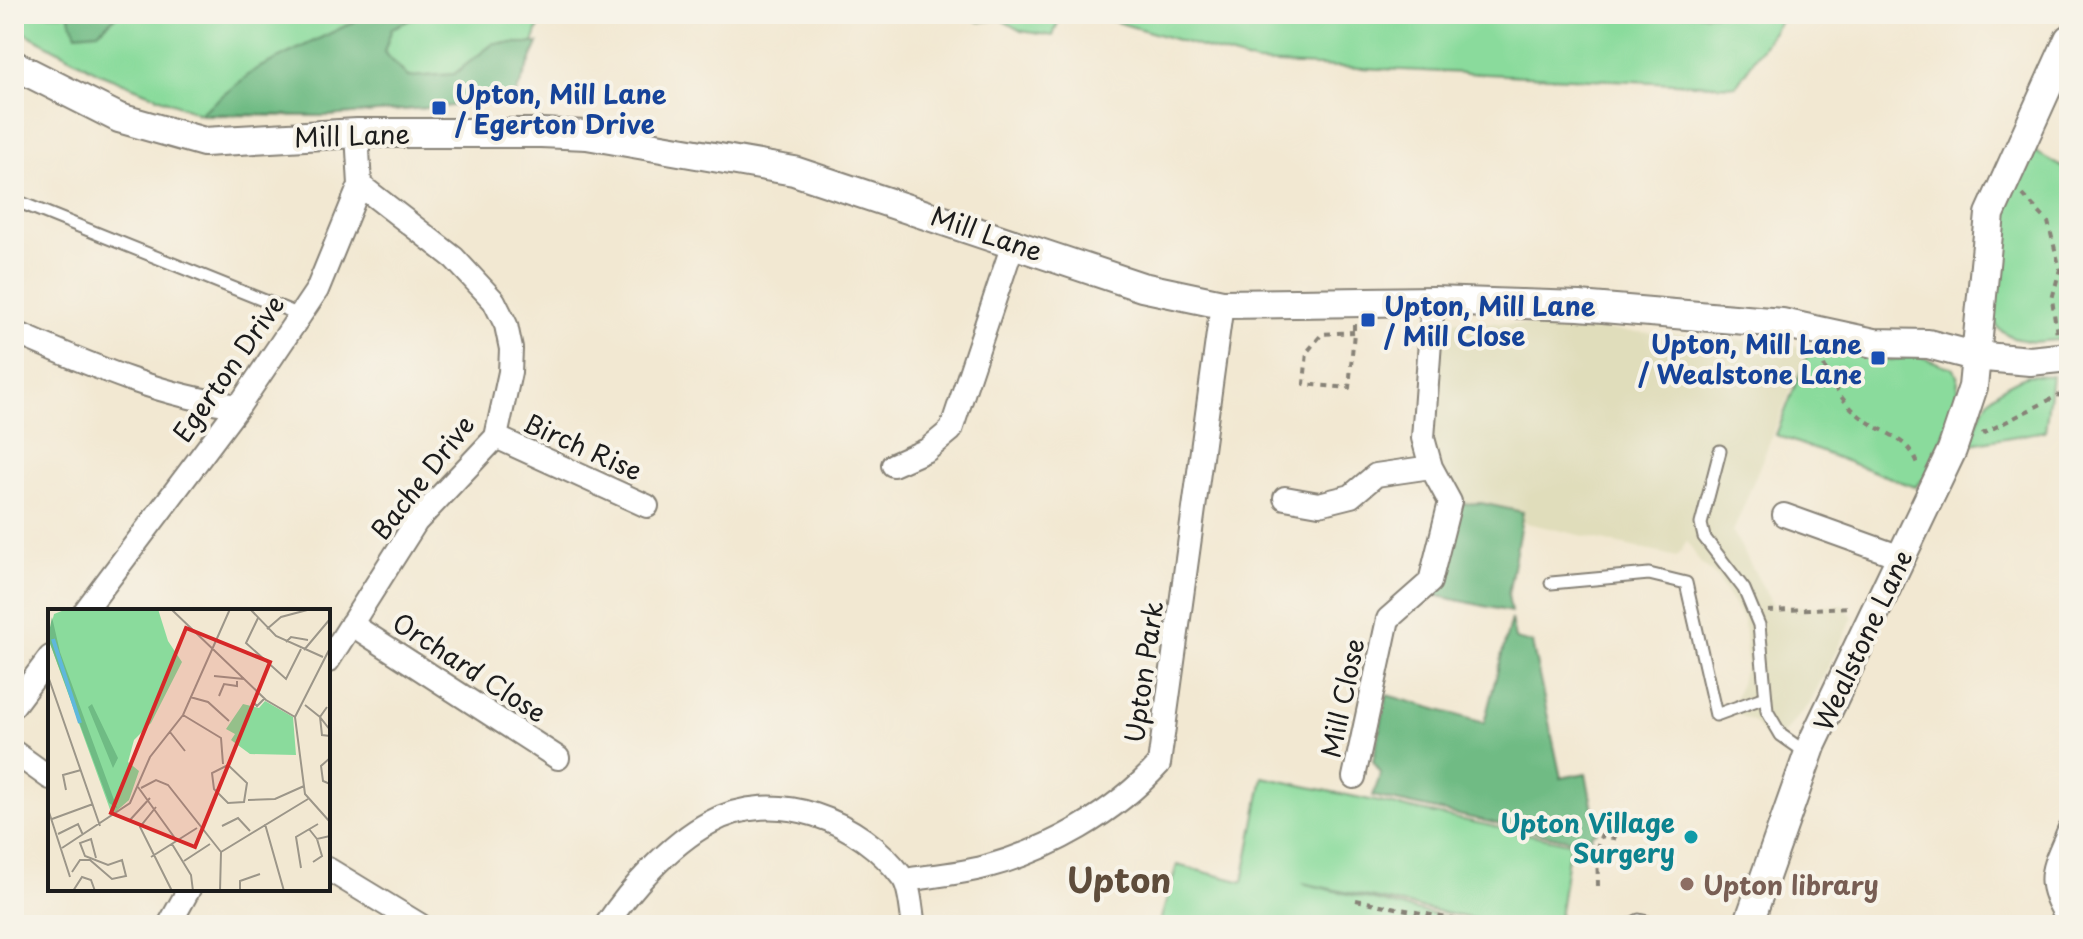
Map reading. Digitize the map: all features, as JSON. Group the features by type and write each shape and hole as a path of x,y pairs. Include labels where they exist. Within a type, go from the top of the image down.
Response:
{"street":[{"name":"Wealstone Lane","path":"1748,925 1809,754 1952,450 1973,387 1990,214 2069,39"},
{"name":"Mill Lane","path":"14,65 119,118 177,138 204,142 357,133 556,133 695,152 794,171 1014,241 1142,287 1222,304 1433,301 1579,306 1782,323 1874,343 1928,344 1974,356 2030,361 2065,357"},
{"name":"Egerton Drive","path":"87,609 239,406 317,290 360,185 357,133"},
{"name":"Bache Drive","path":"330,658 416,522 496,437 510,372 511,349 506,325 494,301 454,258 360,185"},
{"path":"893,465 927,450 951,430 1014,241"},
{"name":"Mill Close","path":"1354,777 1388,619 1430,582 1450,502 1431,467 1423,438 1433,301"},
{"name":"Upton Park","path":"905,880 985,867 1046,845 1134,792 1159,764 1222,304"},
{"path":"14,332 122,378 200,401 239,406"},
{"path":"200,401 208,412 212,442"},
{"name":"Birch Rise","path":"496,437 647,506"},
{"path":"1285,498 1319,504 1351,496 1376,475 1431,467"},
{"path":"1784,515 1901,557"},
{"name":"Orchard Close","path":"351,624 558,758"},
{"path":"14,705 48,660"},
{"path":"14,752 48,777"},
{"path":"606,925 629,891 709,823 744,810 782,807 822,816 862,836 905,880 914,925"},
{"path":"2067,919 2052,894 2052,872 2069,830"},
{"path":"330,870 420,925"},
{"path":"169,925 188,891"}],"lane":[{"path":"14,200 300,315"},
{"path":"1720,451 1701,524 1704,537 1744,589 1759,625 1767,711 1781,735 1809,754"},
{"path":"1551,583 1649,574 1686,583 1716,715 1765,697"},
{"path":"1629,925 1639,920 1662,925"}],"path":[{"path":"2006,176 2048,222 2060,269 2052,299 2065,357"},
{"path":"1353,302 1354,332 1349,388 1304,384 1307,352 1322,334 1354,332"},
{"path":"1820,332 1824,370 1837,391 1872,425 1896,435 1916,459 1921,481 1931,494"},
{"path":"1952,450 2069,390"},
{"path":"1761,599 1768,611 1877,605"},
{"path":"1598,886 1597,848 1601,836 1619,839"},
{"path":"1356,900 1482,925"}],"shaded area":[{"path":"1445,320 1701,336 1808,347 1733,532 1774,608 1845,605 1853,617 1809,705 1772,746 1754,722 1731,711 1747,662 1744,621 1716,576 1701,564 1687,541 1677,557 1456,507 1431,442 1435,363"}],"green space":[{"path":"14,14 543,14 513,101 327,116 202,115 99,73 14,27"},
{"path":"68,14 119,14 98,32 76,34"},
{"path":"370,14 423,14 392,28 384,52 408,77 454,74 494,43 538,43 513,101 327,116 199,114 256,69"},
{"path":"965,14 1061,14 1053,36 1021,31 1000,19 979,22"},
{"path":"1089,14 1785,14 1736,86 1256,63"},
{"path":"2032,150 2069,171 2069,339 2033,342 2013,338 1998,328 1991,315 1995,225"},
{"path":"1810,347 1891,360 1916,355 1952,368 1958,377 1956,405 1927,476 1915,487 1776,435"},
{"path":"2028,375 2052,376 2045,431 1971,444 1989,400 2004,387"},
{"path":"1481,503 1523,512 1508,595 1511,612 1434,595 1442,585 1460,504"},
{"path":"1511,619 1515,639 1532,643 1561,778 1586,773 1597,832 1591,834 1593,845 1373,796 1381,773 1373,761 1387,695 1484,723"},
{"path":"1263,777 1570,843 1558,925 1503,925 1302,883 1478,925 1159,925 1177,865 1243,882"}],"place":[{"name":"Upton, Mill Lane / Egerton Drive","path":"439,108"},
{"name":"Upton, Mill Lane / Mill Close","path":"1368,320"},
{"name":"Upton, Mill Lane / Wealstone Lane","path":"1878,358"},
{"name":"Upton Village Surgery","path":"1691,837"},
{"name":"Upton library","path":"1687,884"}],"district":[{"name":"Upton","path":"1119,879"}]}
